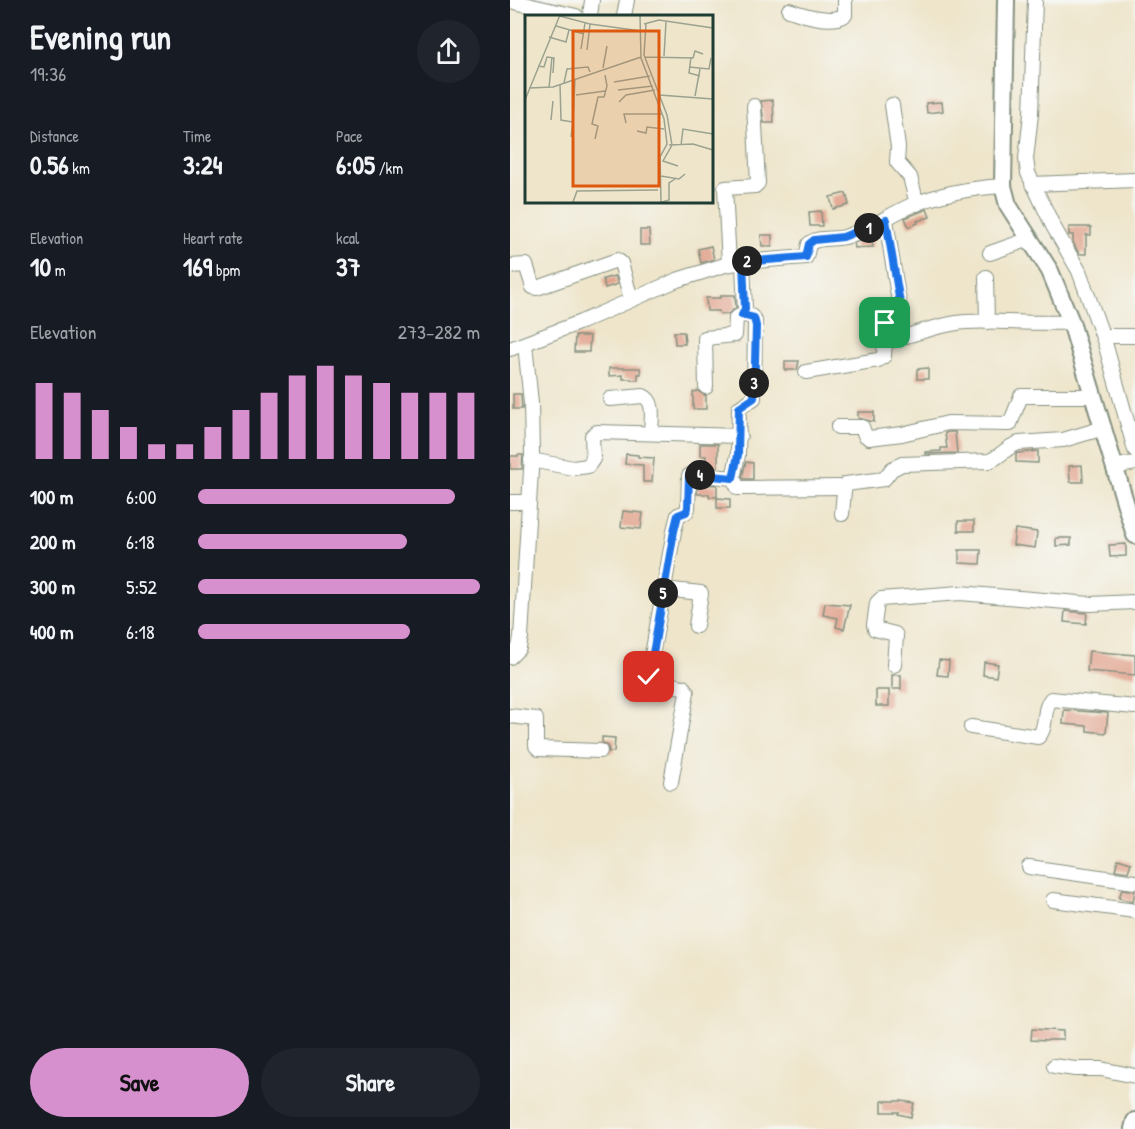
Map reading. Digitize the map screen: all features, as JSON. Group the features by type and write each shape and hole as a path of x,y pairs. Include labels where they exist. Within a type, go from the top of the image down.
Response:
{"main road":[{"path":"1006,0 1003,186 1008,206 1056,282 1071,322 1104,429 1128,462 1135,534"},
{"path":"1133,1129 1135,1121"}],"street":[{"path":"590,15 592,0"},
{"path":"624,15 627,0"},
{"path":"789,10 813,18 840,18 844,15 845,0"},
{"path":"1035,0 1031,114 1026,159 1028,173 1079,271 1103,336 1128,462"},
{"path":"510,1 572,15"},
{"path":"892,105 897,162 910,177 917,204"},
{"path":"729,264 718,188 758,185 754,106"},
{"path":"1032,184 1135,180"},
{"path":"510,349 581,322 677,280 729,264 806,257 809,244 814,240 843,237 886,220 917,204 969,188 1003,186"},
{"path":"806,372 878,360 884,356 885,323 898,321 902,315 886,220"},
{"path":"990,253 1030,239"},
{"path":"510,266 526,265 531,284 537,288 617,260 621,263 631,299"},
{"path":"706,387 705,338 735,335 736,318 742,315 745,309 743,262"},
{"path":"986,278 987,322"},
{"path":"742,315 754,318 756,326 754,398 740,406 740,436 733,478 738,488 844,487 850,483 884,478 892,469 902,464 989,461 1000,456 1014,444 1063,440 1104,429"},
{"path":"885,342 948,324 1071,322"},
{"path":"1103,336 1135,336"},
{"path":"510,657 516,652 521,637 531,460 531,403 525,344"},
{"path":"610,399 643,396 648,398 651,402 651,433"},
{"path":"838,427 862,427 869,438 902,434 948,423 1010,424 1021,396 1094,396"},
{"path":"531,460 584,468 592,462 591,442 594,433 740,436"},
{"path":"671,782 687,693 683,687 655,682 649,677 678,515 686,512 688,508 689,476 692,474 733,478"},
{"path":"842,514 844,487"},
{"path":"510,502 528,502"},
{"path":"663,589 701,593 696,626"},
{"path":"894,665 895,633 875,629 874,626 877,603 881,599 960,593 1090,604 1135,602"},
{"path":"971,727 1038,737 1041,735 1047,704 1051,699 1135,707"},
{"path":"510,716 536,719 536,746 539,748 600,752"},
{"path":"1029,867 1135,882"},
{"path":"1053,900 1135,911"},
{"path":"1054,1066 1101,1069 1135,1076"}],"building":[{"path":"773,100 774,123 764,123 761,101"},
{"path":"942,102 943,111 927,113 926,103"},
{"path":"846,193 849,205 833,209 830,197"},
{"path":"927,209 930,217 917,221 918,223 909,227 905,218"},
{"path":"821,211 822,226 810,226 809,212"},
{"path":"1069,227 1091,227 1091,235 1086,235 1086,254 1079,254 1073,242 1073,235 1069,235"},
{"path":"640,230 649,230 650,245 640,245"},
{"path":"761,235 772,235 772,246 762,246"},
{"path":"871,236 873,247 855,248 854,243"},
{"path":"711,246 714,259 701,263 698,249"},
{"path":"615,276 618,284 605,288 603,279"},
{"path":"721,295 735,295 736,308 728,314 707,311 706,298 721,298"},
{"path":"674,332 684,332 685,344 675,344"},
{"path":"575,336 590,336 589,352 574,352"},
{"path":"785,361 799,361 797,370 785,370"},
{"path":"609,368 640,368 641,374 638,374 638,380 623,379 623,375 609,376"},
{"path":"928,368 928,379 917,379 917,369"},
{"path":"698,391 706,396 706,409 693,409 693,392"},
{"path":"513,394 521,394 522,409 513,409"},
{"path":"858,412 874,412 874,422 858,418"},
{"path":"955,432 957,453 925,454 925,452 941,451 941,448 947,448 945,433"},
{"path":"700,444 718,444 718,467 705,466 706,456 700,456"},
{"path":"1038,451 1038,463 1016,462 1018,453"},
{"path":"626,454 654,458 652,482 643,482 643,465 625,464"},
{"path":"523,455 522,469 510,469 510,456"},
{"path":"746,462 753,463 753,479 742,477"},
{"path":"1082,465 1083,482 1070,482 1069,466"},
{"path":"698,484 717,485 717,497 697,494"},
{"path":"717,498 730,499 730,508 717,508"},
{"path":"623,511 643,513 641,529 621,527"},
{"path":"958,521 974,521 974,531 958,531"},
{"path":"1015,529 1037,532 1035,548 1013,545"},
{"path":"1056,538 1071,538 1071,545 1056,546"},
{"path":"1126,544 1126,556 1110,557 1109,545"},
{"path":"959,550 981,550 980,564 959,563"},
{"path":"825,603 850,605 844,629 836,627 838,618 823,615"},
{"path":"1065,611 1087,613 1086,624 1064,622"},
{"path":"1089,651 1135,655 1135,675 1087,671"},
{"path":"939,660 949,661 948,676 937,675"},
{"path":"984,662 998,664 996,677 983,675"},
{"path":"892,675 901,675 901,689 892,689"},
{"path":"876,690 889,690 889,706 876,706"},
{"path":"1064,710 1108,713 1106,733 1087,731 1087,726 1063,724"},
{"path":"602,737 615,738 614,752 609,752 608,746 602,742"},
{"path":"1118,859 1131,863 1128,872 1115,870"},
{"path":"1122,889 1135,891 1133,902 1119,898"},
{"path":"1032,1029 1063,1031 1063,1040 1031,1040"},
{"path":"882,1101 914,1103 911,1117 898,1114 899,1112 882,1112"}],"route":[{"path":"649,677 669,552 678,515 688,510 689,476 692,474 733,478 740,436 739,408 754,398 756,326 754,318 742,315 745,309 743,262 806,257 809,244 814,240 836,239 886,220 902,315 898,321 885,323"}]}
